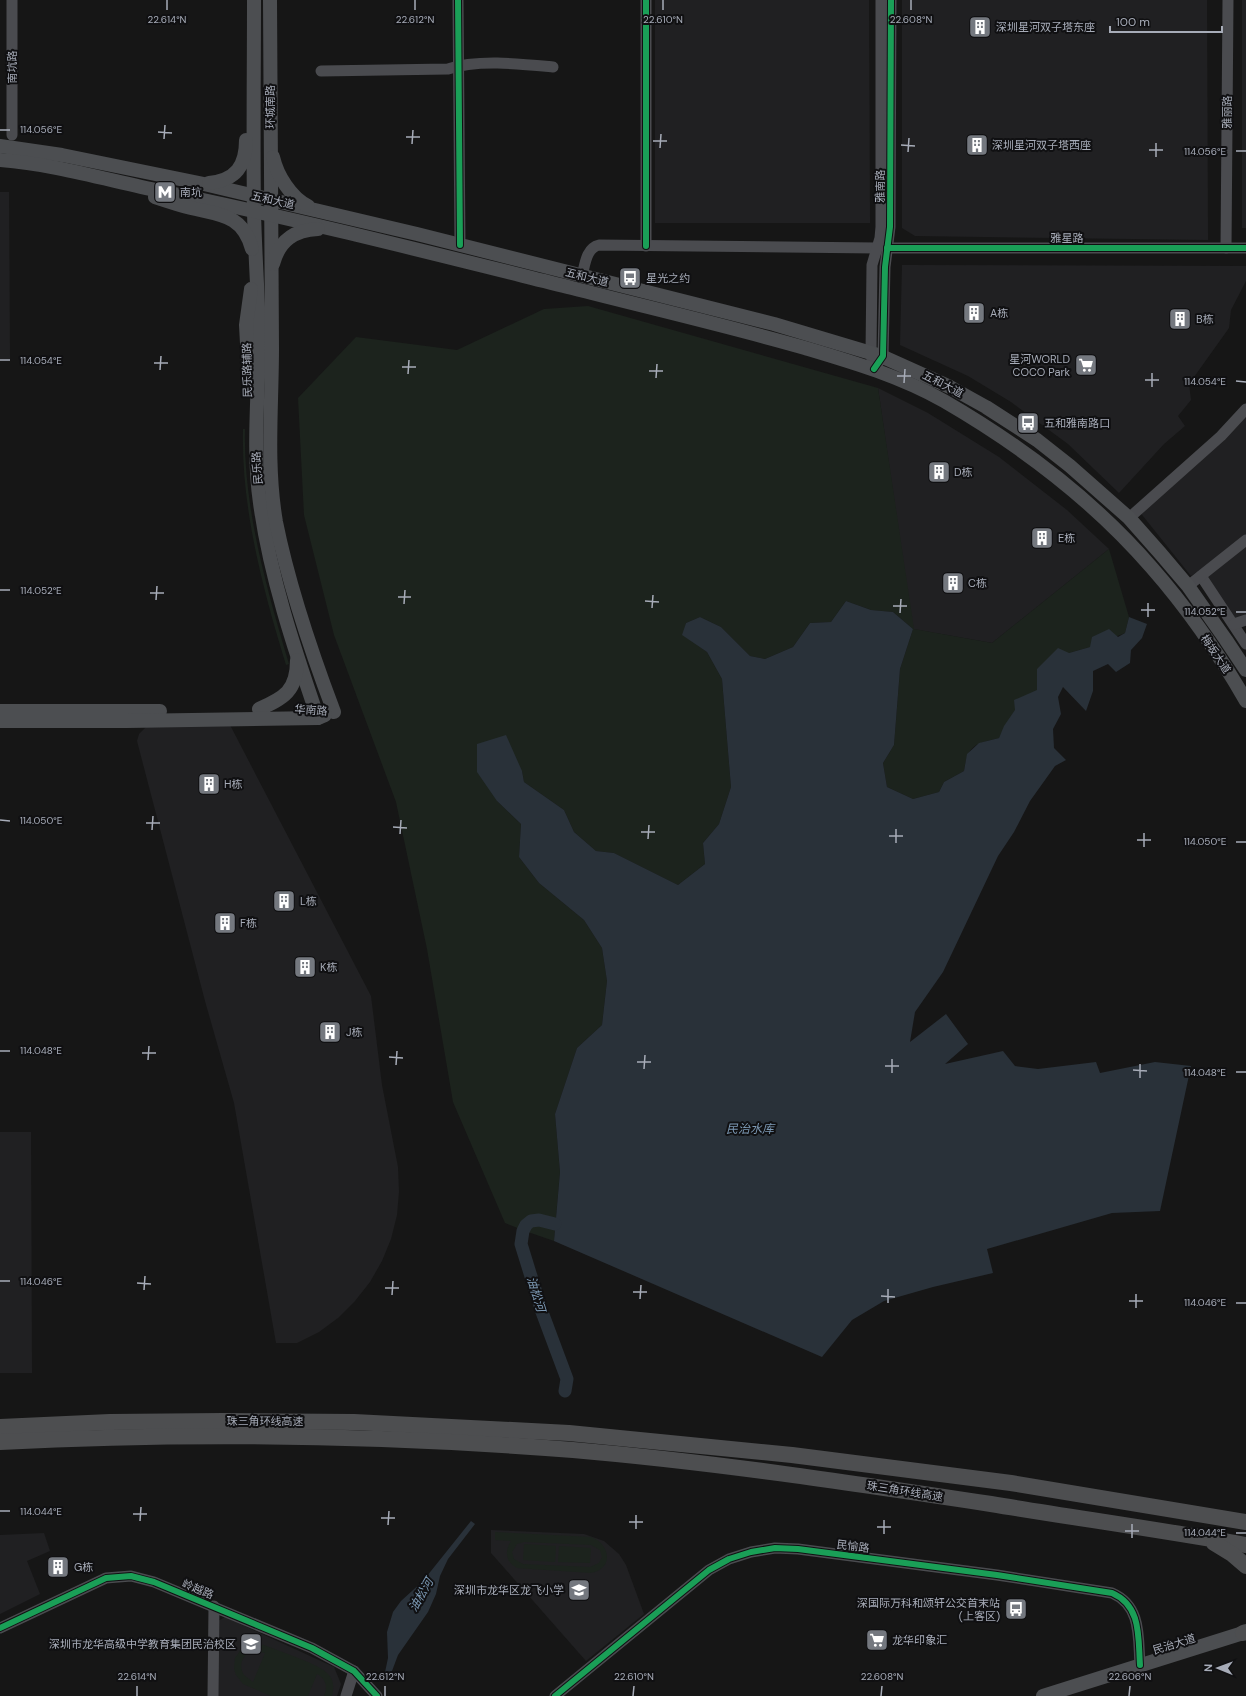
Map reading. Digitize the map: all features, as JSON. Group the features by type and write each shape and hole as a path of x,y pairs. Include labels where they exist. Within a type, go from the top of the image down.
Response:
{"highway":[{"name":"珠三角环线高速","path":"0,1427 110,1422 254,1421 354,1422 530,1430 792,1456 1003,1482 1246,1522"},
{"name":"珠三角环线高速","path":"0,1442 144,1437 259,1436 363,1438 514,1446 796,1475 1246,1545"},
{"path":"1199,1537 1224,1548 1246,1566"}],"main road":[{"name":"环城南路","path":"254,0 254,211"},
{"name":"环城南路","path":"270,0 270,214"},
{"path":"204,184 217,182 228,178 237,172 243,162 246,151 246,124 254,87 270,87"},
{"path":"270,144 278,171 288,187 304,204 317,210"},
{"name":"五和大道","path":"0,146 62,155 204,184 460,244 774,324 877,355 950,387 986,407 1037,440 1070,466 1129,518"},
{"name":"五和大道","path":"0,160 58,169 270,214 333,229 769,338 874,369 942,399 1026,454 1059,480 1122,535"},
{"path":"105,180 177,204 230,218 242,227 246,234 256,264"},
{"name":"民乐路","path":"254,211 258,335 256,444 260,503 265,535 288,626 316,713"},
{"name":"民乐路","path":"270,214 272,350 270,455 276,521 306,633 334,712"},
{"path":"270,272 278,250 288,238 295,233 310,229 333,229"},
{"name":"梅坂大道","path":"1129,518 1188,586 1246,670"},
{"name":"梅坂大道","path":"1122,535 1184,606 1246,701"},
{"path":"259,709 279,701 290,689 296,672 296,652"},
{"name":"华南路","path":"0,711 259,709 316,713"},
{"name":"华南路","path":"0,721 127,721 334,712"},
{"name":"民治大道","path":"1043,1696 1140,1665 1245,1635"},
{"name":"民治大道","path":"1068,1696 1245,1635"}],"street":[{"name":"南坑路","path":"12,0 12,135"},
{"path":"458,0 460,244"},
{"path":"646,0 646,246"},
{"name":"雅南路","path":"877,355 885,267 880,238 881,0"},
{"name":"雅南路","path":"882,248 890,227 891,0"},
{"name":"雅丽路","path":"1226,248 1228,0"},
{"path":"321,71 448,69 458,66 508,63 552,67"},
{"name":"雅星路","path":"582,276 590,252 596,246 1246,248"},
{"path":"874,369 877,355"},
{"path":"1129,518 1221,436 1246,409"},
{"path":"1188,586 1246,540"},
{"path":"1201,576 1246,644"},
{"path":"1234,624 1246,620"},
{"name":"民愉路","path":"555,1696 709,1570 740,1555 775,1548 798,1549 967,1571 1112,1593 1126,1602 1136,1617 1140,1665"},
{"name":"岭越路","path":"0,1628 95,1583 118,1576 143,1578 214,1606 312,1648 354,1671 377,1696"},
{"path":"213,1696 214,1606"},
{"path":"346,1696 354,1671"}],"shaded area":[{"path":"655,0 869,0 870,223 655,223"},
{"path":"902,0 1207,0 1208,240 915,236 902,228"},
{"path":"1242,0 1246,0 1246,228 1242,228"},
{"path":"0,192 9,192 10,359 0,359"},
{"path":"902,265 1246,266 1246,281 1231,310 1229,328 1189,384 1191,400 1178,416 1185,426 1164,444 1119,493 1068,444 1011,402 968,376 900,345"},
{"path":"588,306 878,388 914,629 992,643 1109,549 1129,617 1125,633 1090,647 1069,653 1037,669 1038,690 1006,724 999,738 978,744 974,747 970,751 964,771 944,782 939,792 913,799 887,787 883,763 894,745 900,669 913,629 893,612 871,610 846,601 831,622 810,623 793,647 765,659 750,656 721,627 700,617 686,623 683,635 707,652 722,679 731,787 719,824 703,843 705,864 678,885 614,853 596,851 574,832 564,810 524,782 522,771 497,801 521,824 519,857 539,883 584,920 602,948 607,981 602,1025 577,1048 555,1114 560,1172 554,1241 505,1223 453,1102 427,949 396,802 334,635 304,515 298,398 356,337 457,350 544,309"},
{"path":"878,388 928,413 999,457 1067,510 1109,549 992,643 913,629"},
{"path":"1246,408 1246,615 1234,619 1200,570 1191,576 1139,511"},
{"path":"243,429 245,429 245,458 252,518 265,578 289,664 286,665 269,607 255,548 246,489 243,459"},
{"path":"230,725 371,996 382,1085 398,1167 399,1192 397,1215 391,1239 382,1261 370,1282 355,1301 338,1318 319,1332 297,1343 276,1343 234,1103 205,1001 137,741 139,734 146,727"},
{"path":"0,1132 31,1132 32,1373 0,1373"},
{"name":"深圳市龙华区龙飞小学","path":"491,1530 584,1534 604,1541 619,1554 626,1565 644,1614 586,1661 491,1553"},
{"path":"495,1532 591,1537 598,1540 603,1545 607,1556 606,1562 598,1571 590,1573 517,1568 510,1563 507,1556 507,1549 511,1541 495,1540","holes":["524,1542 591,1545 600,1550 602,1557 599,1563 590,1567 523,1564 514,1559 512,1552 517,1544"]},
{"path":"44,1533 50,1551 27,1561 40,1594 0,1614 0,1535"},
{"path":"524,1544 556,1546 555,1562 523,1560"},
{"path":"559,1546 591,1548 590,1563 558,1562"},
{"name":"深圳市龙华高级中学教育集团民治校区","path":"225,1617 334,1667 341,1684 337,1696 218,1696 218,1621"},
{"path":"253,1644 264,1645 299,1658 317,1667 331,1677 333,1685 332,1696 324,1696 326,1686 322,1678 317,1674 308,1696 271,1696 243,1684 236,1675 234,1669 235,1658 242,1648","holes":["254,1651 265,1653 253,1682 244,1675 241,1667 242,1660 250,1652"]}],"water":[{"name":"民治水库","path":"846,601 871,610 893,612 913,629 900,669 894,745 883,763 887,787 913,799 939,792 944,782 964,771 967,754 979,743 999,738 1004,726 1015,710 1014,700 1037,690 1037,669 1058,648 1069,653 1090,647 1092,637 1109,629 1118,637 1125,633 1129,617 1147,624 1142,638 1131,650 1130,663 1116,672 1108,664 1093,671 1093,691 1086,711 1063,687 1058,697 1061,714 1053,729 1054,748 1066,760 1055,766 1030,801 1014,832 998,856 943,972 915,1012 910,1042 946,1014 968,1044 945,1064 1003,1051 1015,1066 1038,1069 1096,1062 1100,1073 1155,1062 1191,1066 1160,1211 1112,1213 987,1249 993,1273 933,1287 884,1301 852,1320 822,1357 554,1241 560,1172 555,1114 577,1048 602,1025 607,981 602,948 584,920 539,883 519,857 521,824 497,801 477,772 477,744 506,735 522,771 524,782 564,810 574,832 596,851 614,853 678,885 705,864 703,843 719,824 731,787 722,679 707,652 682,635 686,623 700,617 721,627 750,656 765,659 793,647 810,623 831,622"},
{"path":"471,1521 475,1524 448,1559 440,1576 436,1594 428,1612 398,1655 389,1679 384,1677 388,1658 387,1632 393,1612 401,1601 423,1581"}],"waterway":[{"name":"油松河","path":"555,1224 539,1220 531,1221 526,1225 523,1231 521,1244 542,1312 567,1379 565,1391"}],"cycle path":[{"path":"458,0 460,245"},
{"path":"646,0 646,246"},
{"path":"874,369 883,356 885,267 890,227 891,0"},
{"path":"887,248 1246,248"},
{"path":"555,1696 709,1570 729,1559 751,1552 775,1548 798,1549 997,1575 1112,1593 1122,1599 1134,1614 1138,1634 1140,1665"},
{"path":"0,1628 106,1578 131,1576 154,1582 312,1648 354,1671 377,1696"}],"place":[{"name":"深圳星河双子塔东座","path":"980,27"},
{"name":"深圳星河双子塔西座","path":"977,145"},
{"name":"南坑","path":"165,192"},
{"name":"星光之约","path":"630,278"},
{"name":"A栋","path":"974,313"},
{"name":"B栋","path":"1180,319"},
{"name":"星河WORLD COCO Park","path":"1086,365"},
{"name":"五和雅南路口","path":"1028,423"},
{"name":"D栋","path":"939,472"},
{"name":"E栋","path":"1042,538"},
{"name":"C栋","path":"953,583"},
{"name":"H栋","path":"209,784"},
{"name":"L栋","path":"284,901"},
{"name":"F栋","path":"225,923"},
{"name":"K栋","path":"305,967"},
{"name":"J栋","path":"330,1032"},
{"name":"G栋","path":"58,1567"},
{"name":"深圳市龙华区龙飞小学","path":"579,1590"},
{"name":"深国际万科和颂轩公交首末站 (上客区)","path":"1016,1609"},
{"name":"龙华印象汇","path":"877,1640"},
{"name":"深圳市龙华高级中学教育集团民治校区","path":"251,1644"}]}
